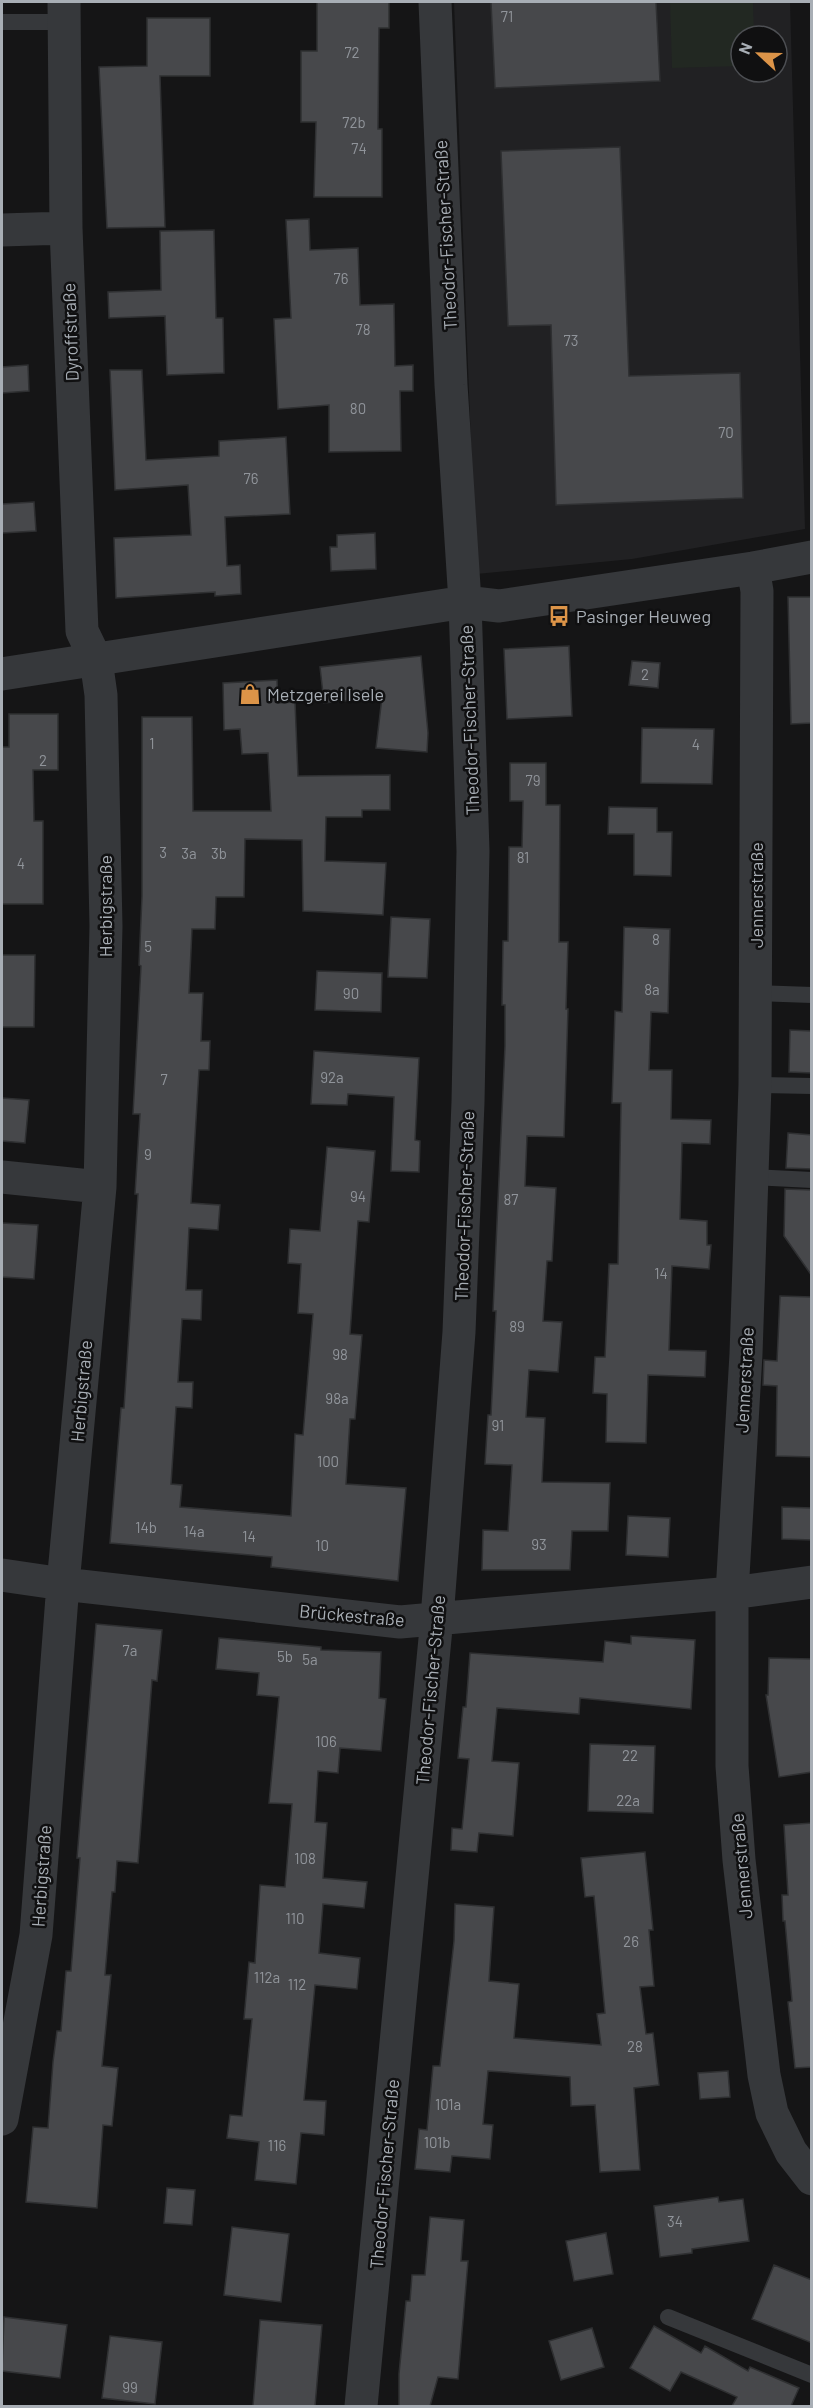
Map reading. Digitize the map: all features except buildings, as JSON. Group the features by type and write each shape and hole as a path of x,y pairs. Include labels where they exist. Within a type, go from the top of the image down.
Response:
{"street":[{"name":"Theodor-Fischer-Straße","path":"362,2406 437,1618 459,1332 468,1102 474,851 465,602 452,386 435,2"},
{"name":"Dyroffstraße","path":"64,12 66,228 82,631 96,660"},
{"path":"2,230 66,228"},
{"path":"2,674 465,602 499,606 812,557"},
{"name":"Jennerstraße","path":"753,568 757,591 756,993 746,1354 732,1593 732,1766 739,1860 764,2075 772,2113 791,2152 812,2179"},
{"name":"Herbigstraße","path":"2,2119 36,1935 63,1584 100,1187 106,926 101,694 96,660"},
{"path":"2,1177 100,1187"},
{"name":"Brückestraße","path":"2,1575 400,1622 732,1593 812,1582"}],"lane":[{"path":"2,22 64,12"},
{"path":"756,993 812,994"},
{"path":"754,1085 812,1086"},
{"path":"751,1178 812,1180"},
{"path":"668,2317 812,2375"}],"shaded area":[{"path":"454,2 790,2 805,529 632,559 476,574"},
{"path":"670,2 753,2 754,24 729,24 729,66 672,68"}],"place":[{"name":"Pasinger Heuweg","path":"559,616"},
{"name":"Metzgerei Isele","path":"250,694"}]}
